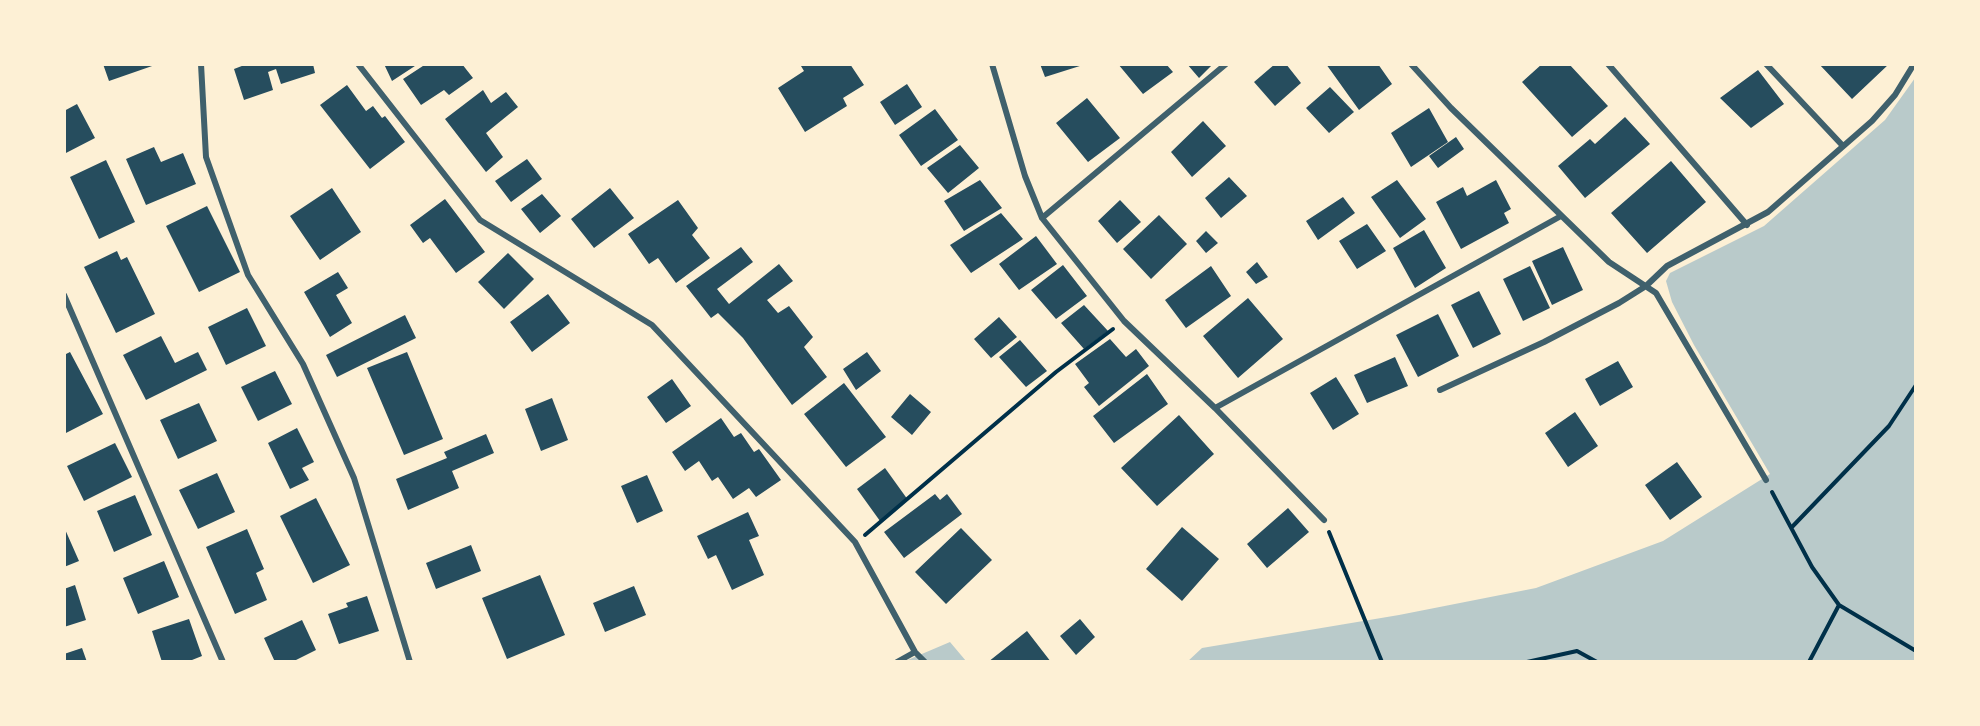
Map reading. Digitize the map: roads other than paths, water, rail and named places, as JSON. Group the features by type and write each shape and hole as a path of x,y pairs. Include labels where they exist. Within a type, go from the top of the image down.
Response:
{"street":[{"path":"201,64 206,158 248,274 303,364 354,478 410,662"},
{"path":"358,64 480,220 652,325 855,542 915,652 925,662"},
{"path":"992,64 1025,176 1042,218 1124,321 1215,408 1324,520"},
{"path":"1042,218 1226,64"},
{"path":"1411,64 1451,108 1609,262 1656,293 1766,480"},
{"path":"1608,64 1747,225"},
{"path":"1766,64 1842,146"},
{"path":"1440,390 1544,342 1646,286 1667,266 1768,212 1872,122 1895,95 1914,64"},
{"path":"1215,408 1561,216"},
{"path":"64,295 224,662"},
{"path":"897,662 915,652"}]}
